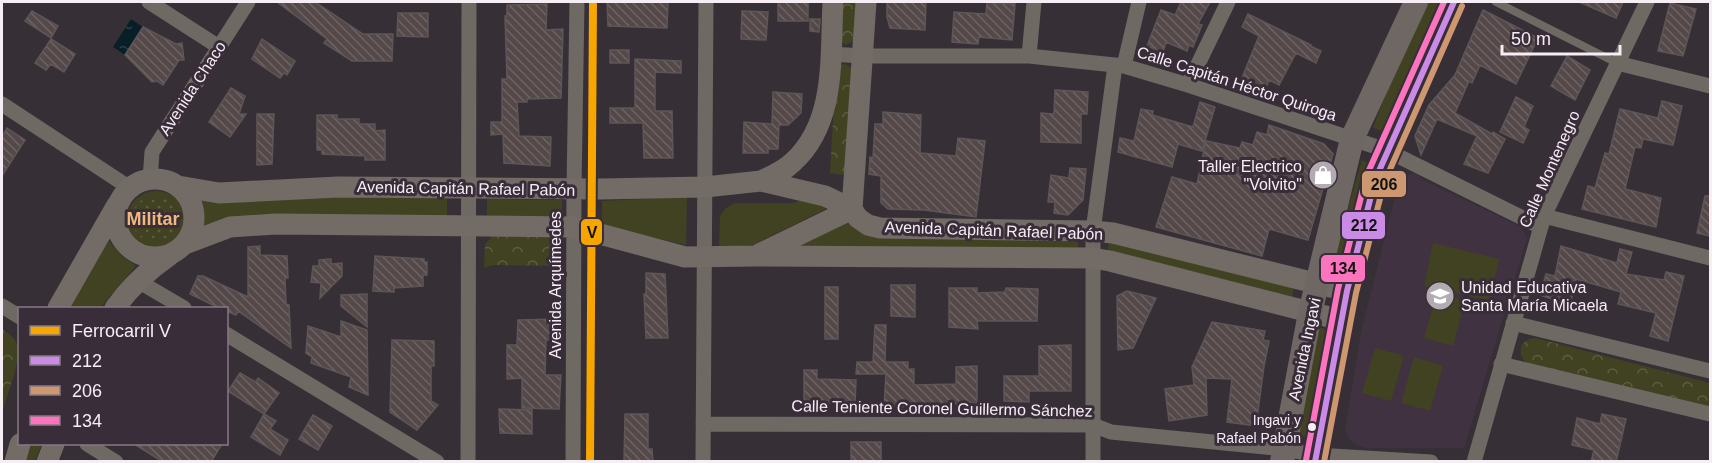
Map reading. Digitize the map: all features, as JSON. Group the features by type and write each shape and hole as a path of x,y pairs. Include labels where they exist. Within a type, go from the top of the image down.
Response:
{"highway":[{"name":"Avenida Ingavi","path":"1283,455 1310,313 1352,139 1416,2"},
{"name":"Avenida Ingavi","path":"1316,458 1347,291 1375,180 1386,150 1454,2"}],"main road":[{"path":"761,181 792,164 808,147 817,129 827,99 833,2"},
{"path":"754,256 852,209 866,2"},
{"path":"59,307 126,194 145,180 168,181 178,186 190,201 195,220 192,233 180,248 152,267 138,280 117,307"},
{"name":"Avenida Capitán Rafael Pabón","path":"178,186 219,193 338,186 574,189 705,187 761,181 825,196 852,209 858,218 868,225 880,228 1113,233 1347,291"},
{"path":"126,194 117,212 117,224 128,246 151,257 163,256 180,248"},
{"name":"Avenida Capitán Rafael Pabón","path":"180,248 230,227 276,224 468,225 574,227 685,257 1092,258 1341,320"},
{"path":"15,462 20,445"},
{"path":"46,462 54,445"}],"street":[{"path":"149,2 219,47"},
{"name":"Avenida Chaco","path":"150,180 152,152 248,2"},
{"path":"468,462 469,2"},
{"name":"Avenida Arquímedes","path":"573,462 577,2"},
{"path":"703,462 706,2"},
{"path":"1029,56 1034,2"},
{"path":"1093,462 1093,231 1120,65 1139,2"},
{"path":"1188,85 1228,2"},
{"name":"Calle Montenegro","path":"1474,462 1542,222 1647,2"},
{"name":"Calle Capitán Héctor Quiroga","path":"830,54 1029,56 1120,65 1386,150 1542,222 1710,258"},
{"path":"1617,63 1710,86"},
{"path":"2,104 126,194"},
{"path":"138,280 181,307"},
{"path":"2,306 18,316"},
{"path":"1513,323 1710,371"},
{"path":"228,335 437,462"},
{"path":"1501,364 1710,414"},
{"name":"Calle Teniente Coronel Guillermo Sánchez","path":"703,424 1093,425 1111,432 1283,455 1431,462"},
{"path":"89,445 116,462"}],"lane":[{"path":"1496,2 1617,63"}],"shaded area":[{"name":"Unidad Educativa Santa María Micaela","path":"1415,173 1425,181 1521,227 1527,238 1464,448 1366,448 1349,439 1345,431 1361,332 1400,177"}],"green space":[{"path":"841,2 857,2 855,40 846,45 842,42"},
{"path":"1427,2 1442,2 1391,109 1383,131 1373,128 1387,90"},
{"path":"845,64 852,68 845,175 830,173 834,103 841,65"},
{"path":"1362,160 1372,165 1343,269 1331,266"},
{"path":"150,191 162,191 177,199 185,214 185,226 177,241 162,249 150,249 135,241 127,226 127,214 135,199"},
{"path":"155,196 171,203 178,219 171,235 155,242 139,235 132,219 139,203"},
{"path":"447,197 447,216 203,227 200,199"},
{"path":"687,197 686,245 602,226 602,201"},
{"path":"810,198 826,209 744,249 719,246 720,216 726,208 735,203 792,203"},
{"path":"487,199 562,200 562,218 487,217"},
{"path":"849,221 1078,241 1078,250 793,248"},
{"path":"492,236 556,237 561,249 562,272 550,266 493,265 484,268 485,245"},
{"path":"109,241 122,256 136,266 101,307 70,307"},
{"path":"1109,242 1294,286 1292,297 1107,253"},
{"path":"1433,243 1499,259 1490,301 1424,286"},
{"path":"1437,292 1465,301 1453,346 1424,338"},
{"path":"1318,327 1329,330 1308,438 1296,436"},
{"path":"2,329 16,342 18,356 2,413"},
{"path":"1535,338 1710,383 1710,409 1530,366 1521,354 1521,348 1522,344 1529,339"},
{"path":"1375,348 1404,356 1391,401 1362,393"},
{"path":"1414,357 1443,366 1430,411 1401,403"},
{"path":"30,445 42,445 35,461 26,462"}],"water":[{"path":"131,19 143,27 125,55 113,47"}],"building":[{"path":"277,2 315,2 363,34 393,34 392,61 352,61 324,43 327,39"},
{"path":"607,2 668,2 667,28 608,26"},
{"path":"778,2 808,2 808,21 778,21"},
{"path":"887,2 926,2 925,30 890,28"},
{"path":"987,2 1015,4 1012,40 979,37 978,44 952,42 954,12 986,14"},
{"path":"1181,2 1210,2 1198,24 1202,25 1193,47 1189,45 1187,51 1166,42 1163,52 1147,46 1161,10 1175,15"},
{"path":"1579,2 1623,2 1616,18"},
{"path":"1670,3 1696,9 1683,56 1658,51"},
{"path":"547,4 546,30 563,29 561,98 527,99 527,102 517,102 519,136 551,137 550,166 504,163 503,134 491,135 491,122 502,122 502,79 507,79 505,16 507,16 507,5"},
{"path":"1483,10 1538,38 1516,84 1480,65 1472,83 1469,81 1455,113 1505,139 1488,173 1464,164 1477,136 1437,119 1421,155 1415,136 1429,105 1455,75"},
{"path":"32,11 58,26 51,38 25,21"},
{"path":"742,11 768,12 766,40 741,39"},
{"path":"398,13 428,13 428,37 397,36"},
{"path":"1248,14 1321,51 1316,63 1296,53 1279,85 1269,80 1263,95 1239,85 1259,36 1242,27"},
{"path":"810,19 820,19 819,32 810,31"},
{"path":"143,27 176,44 182,43 184,60 179,60 163,85 157,81 152,82 125,55"},
{"path":"51,39 75,54 64,72 51,64 46,70 35,63"},
{"path":"262,39 295,61 287,75 284,73 280,78 252,59"},
{"path":"610,50 629,50 629,63 610,63"},
{"path":"1567,56 1590,70 1575,100 1551,86"},
{"path":"635,59 681,61 681,73 655,72 655,111 672,111 673,158 644,158 643,123 610,123 610,108 635,108"},
{"path":"231,88 245,96 239,114 246,114 230,137 209,122"},
{"path":"1055,90 1088,92 1087,114 1081,114 1081,143 1041,142 1041,113 1054,114"},
{"path":"773,92 802,94 801,113 788,125 779,125 778,149 768,149 768,153 743,153 744,122 772,124"},
{"path":"1516,97 1533,106 1524,127 1529,130 1523,143 1500,132"},
{"path":"1662,101 1682,106 1673,145 1643,139 1641,148 1635,147 1625,189 1661,198 1656,227 1582,209 1588,186 1595,188 1605,153 1609,154 1620,109 1658,118"},
{"path":"1200,102 1215,107 1202,151 1178,144 1172,167 1118,152 1120,138 1134,141 1141,109 1153,111 1152,115 1193,127"},
{"path":"883,112 921,115 920,153 956,156 958,138 985,141 976,217 924,210 888,209 881,203 881,176 869,174 870,157 873,158 875,124 883,124"},
{"path":"257,114 274,114 272,164 257,165"},
{"path":"317,115 337,115 337,119 359,119 359,124 375,124 375,131 385,130 385,160 365,160 365,156 322,154 322,150 317,150"},
{"path":"1269,125 1324,144 1333,154 1308,240 1269,229 1262,256 1156,227 1172,177 1197,184 1206,141 1240,148 1242,142 1253,145 1257,132 1267,135"},
{"path":"7,128 25,140 2,176 2,137"},
{"path":"1070,168 1086,169 1083,200 1068,215 1054,213 1055,202 1048,202 1051,175 1069,178"},
{"path":"1705,196 1710,196 1710,236 1697,233"},
{"path":"260,246 260,255 287,256 286,304 289,305 291,348 238,311 236,315 228,312 228,307 217,307 190,294 198,276 203,276 248,297 248,247"},
{"path":"1561,246 1617,263 1620,249 1632,252 1626,274 1664,280 1666,272 1684,276 1668,341 1650,336 1656,313 1618,304 1621,292 1576,279 1570,305 1540,295 1546,274 1555,276"},
{"path":"375,256 424,259 424,262 427,262 427,275 423,275 423,286 394,288 394,292 373,291"},
{"path":"331,259 331,264 342,263 342,276 320,298 321,283 311,282 313,266 319,266 319,260"},
{"path":"646,273 665,274 668,338 646,338 644,294 646,294"},
{"path":"891,285 915,285 915,317 891,316"},
{"path":"825,287 838,287 838,339 825,339"},
{"path":"949,288 977,288 977,293 1005,292 1006,288 1038,289 1037,321 977,321 978,329 949,327"},
{"path":"1127,291 1156,298 1133,348 1118,350 1117,296"},
{"path":"367,294 367,327 341,306 341,295"},
{"path":"560,319 560,339 546,340 545,375 561,375 559,409 522,408 522,378 507,379 507,345 517,345 518,320"},
{"path":"341,321 367,330 368,395 349,387 351,377 311,363 312,357 306,353 308,326 341,337"},
{"path":"1212,322 1265,331 1263,340 1269,341 1256,426 1227,422 1232,379 1206,378 1207,415 1169,421 1165,389 1194,385 1192,367"},
{"path":"875,325 886,325 885,362 908,362 908,369 914,369 914,385 956,384 956,367 977,366 977,403 914,405 914,407 884,406 886,374 856,374 857,362 873,362"},
{"path":"392,340 434,341 431,401 438,405 417,430 390,412"},
{"path":"1071,345 1071,391 1029,391 1029,402 1004,401 1004,376 1039,376 1039,346"},
{"path":"804,370 817,370 817,379 856,380 855,404 804,403"},
{"path":"240,373 256,382 258,378 279,393 264,414 228,391"},
{"path":"499,409 532,410 532,434 500,433"},
{"path":"264,414 276,421 270,429 288,440 280,455 251,437"},
{"path":"625,414 648,414 648,449 652,449 653,462 624,462"},
{"path":"1602,414 1626,419 1616,462 1591,462 1594,450 1572,445 1577,418 1600,424"},
{"path":"313,415 332,426 318,450 299,439"},
{"path":"851,442 881,442 881,462 851,462"},
{"path":"136,445 221,445 211,462 163,462"}],"rail line":[{"name":"V","path":"590,462 593,2"}],"transit line":[{"name":"134","path":"1306,460 1338,289 1366,177 1444,2"},
{"name":"212","path":"1315,462 1347,291 1375,180 1454,2"},
{"name":"206","path":"1324,462 1356,293 1384,183 1462,6"}],"place":[{"name":"Taller Electrico \"Volvito\"","path":"1323,175"},
{"name":"Unidad Educativa Santa María Micaela","path":"1440,296"},
{"name":"Ingavi y Rafael Pabón","path":"1312,427"}],"district":[{"name":"Militar","path":"153,219"}]}
